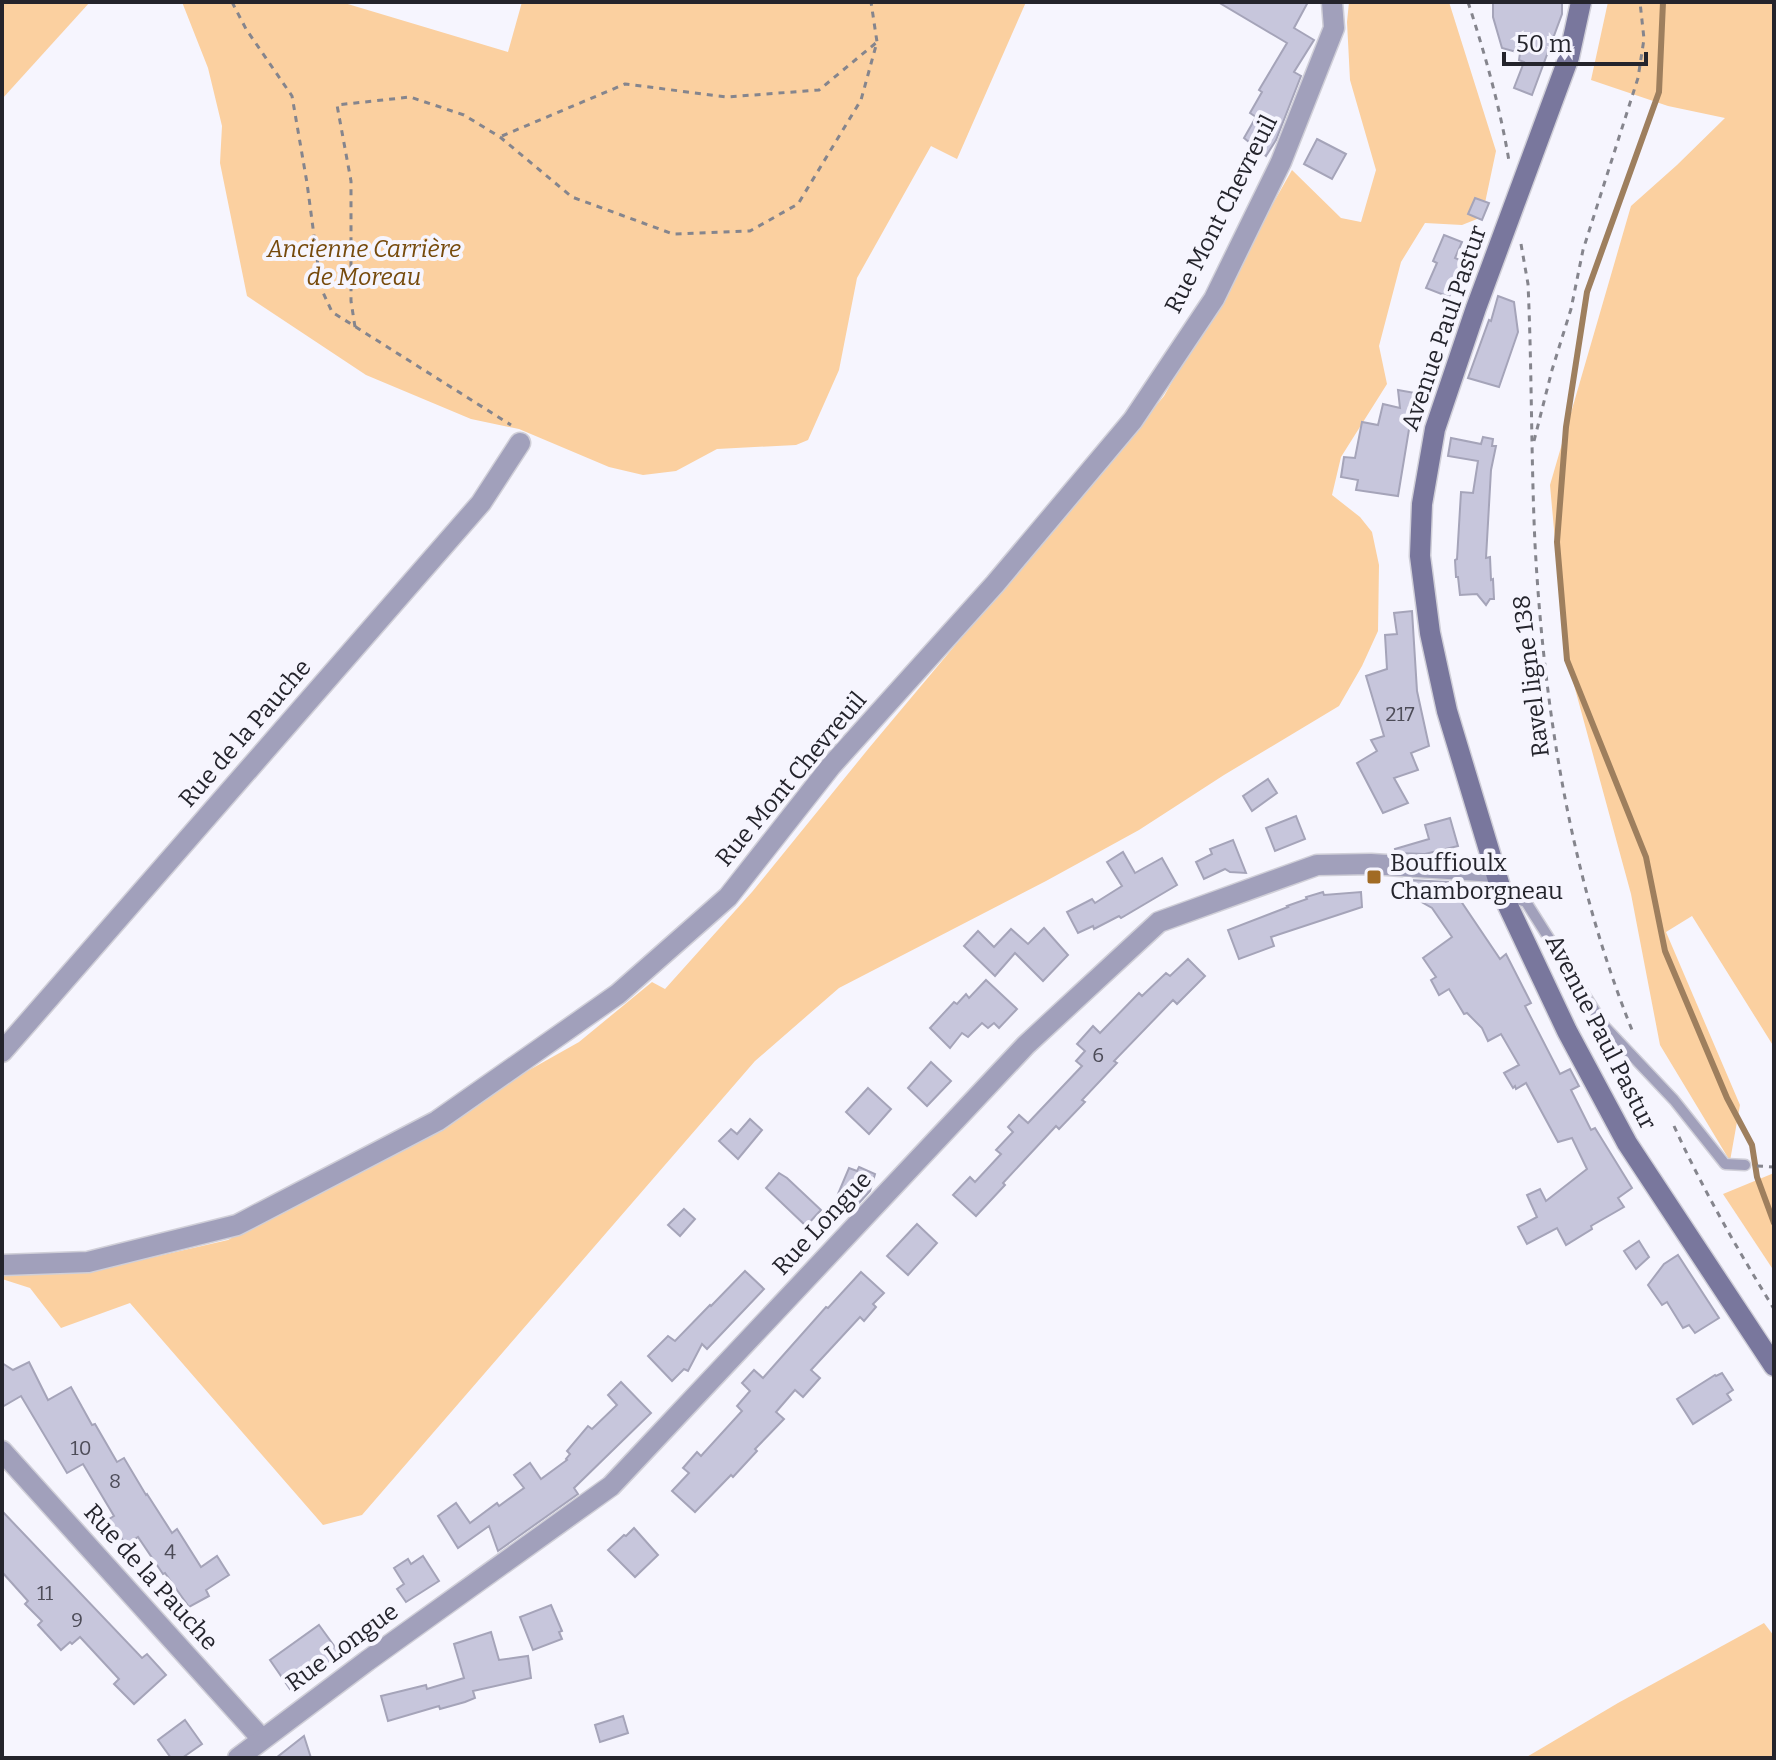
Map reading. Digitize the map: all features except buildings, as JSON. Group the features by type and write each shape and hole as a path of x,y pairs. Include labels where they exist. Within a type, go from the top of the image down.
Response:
{"main road":[{"name":"Avenue Paul Pastur","path":"1581,2 1569,57 1476,308 1435,429 1422,504 1420,543 1430,633 1447,711 1502,893 1567,1031 1627,1143 1774,1366"}],"street":[{"name":"Rue Mont Chevreuil","path":"2,1265 88,1262 237,1225 437,1121 618,994 728,897 831,766 995,584 1133,420 1214,299 1281,162 1334,28 1332,2"},
{"name":"Rue de la Pauche","path":"2,1052 481,503 520,443"},
{"name":"Rue Longue","path":"238,1758 611,1486 1026,1045 1159,922 1317,865 1371,864 1495,872"},
{"name":"Rue de la Pauche","path":"2,1451 262,1739"}],"lane":[{"path":"1502,893 1526,902 1605,1027 1674,1100 1725,1164 1745,1165"}],"path":[{"path":"232,2 246,29 292,96 321,288 332,312 513,426 520,443"},
{"path":"355,327 351,301 351,181 337,105 410,97 464,115 500,137 572,197 673,234 750,231 798,204 861,100 877,42 871,2"},
{"path":"1468,2 1502,118 1515,202"},
{"path":"1533,445 1571,309 1583,250 1638,78 1644,39 1640,2"},
{"path":"500,137 625,84 727,97 819,90 877,42"},
{"name":"Ravel ligne 138","path":"1521,243 1528,284 1535,542 1548,695 1577,852 1598,935 1638,1044"},
{"path":"1672,1122 1690,1161 1774,1309"},
{"path":"1765,1166 1774,1167"}],"green space":[{"path":"2,2 90,2 2,99"},
{"name":"Ancienne Carrière de Moreau","path":"182,2 341,2 508,52 522,2 1026,2 957,159 931,146 857,278 839,370 808,440 796,445 717,449 676,471 643,475 609,467 519,429 471,419 366,375 247,296 220,163 222,126 208,68"},
{"path":"1349,2 1449,2 1496,151 1482,217 1462,225 1425,223 1401,262 1379,346 1387,384 1341,457 1332,495 1360,517 1372,532 1379,565 1378,631 1339,706 1139,830 839,988 755,1061 362,1515 323,1525 130,1303 61,1328 30,1288 2,1279 2,1274 84,1273 228,1240 579,1042 652,982 665,989 752,892 1164,396 1292,170 1341,218 1361,222 1376,170 1350,80"},
{"path":"1608,2 1774,2 1774,1047 1692,916 1666,932 1740,1105 1730,1161 1660,1045 1631,894 1565,652 1550,485 1631,206 1725,118 1668,106 1591,80"},
{"path":"1774,1173 1774,1271 1723,1194"},
{"path":"1764,1623 1774,1636 1774,1758 1525,1758 1618,1703"}],"waterway":[{"path":"1663,2 1659,92 1587,292 1566,427 1557,542 1567,660 1646,857 1665,951 1727,1098 1752,1145 1757,1177 1774,1223"}],"place":[{"name":"Bouffioulx Chamborgneau","path":"1374,877"}]}
